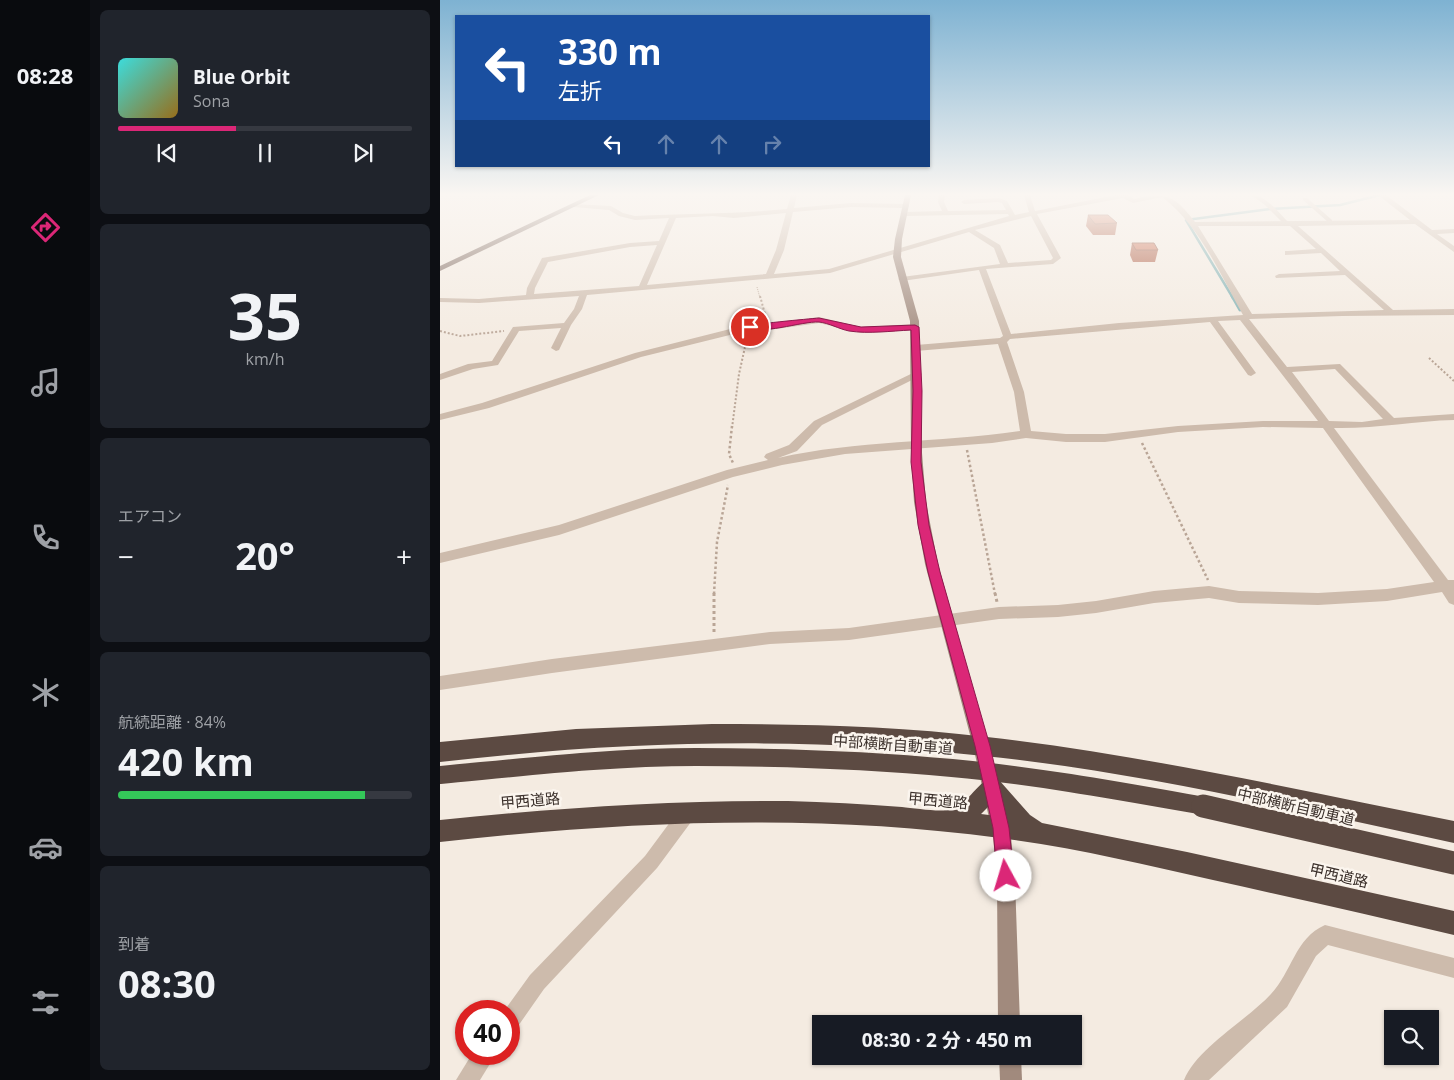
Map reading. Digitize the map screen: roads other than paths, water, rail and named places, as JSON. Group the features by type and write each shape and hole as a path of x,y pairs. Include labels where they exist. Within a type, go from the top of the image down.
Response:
{"highway":[{"path":"440,752 588,737 680,732 774,733 983,746 1079,758 1454,832"},
{"name":"中部横断自動車道","path":"440,775 569,763 694,758 826,759 953,768 1091,786 1235,812 1454,863"},
{"path":"945,822 965,814 980,804 992,788 1023,822 1039,834"},
{"name":"甲西道路","path":"440,831 584,817 688,812 836,814 945,822 1001,828 1117,848 1454,923"}],"main road":[{"path":"440,268 488,245"}],"street":[{"path":"530,297 531,288 545,260 633,245"},
{"path":"642,287 659,245"},
{"path":"768,278 781,245"},
{"path":"898,245 898,265 914,313 917,374 915,445 923,525 947,622 983,746 1001,828 1006,876 1010,1015"},
{"path":"440,300 468,301 584,293 830,271 919,245"},
{"path":"994,245 997,247 1005,266"},
{"path":"902,279 982,268 1053,262 1057,258 1050,245"},
{"path":"1206,245 1246,317 1284,370 1449,585 1454,599"},
{"path":"1317,245 1390,311"},
{"path":"1288,253 1324,251"},
{"path":"982,268 1005,339 1019,392 1026,434"},
{"path":"1279,276 1346,273"},
{"path":"556,348 567,325 578,310 584,293"},
{"path":"916,348 1093,328 1212,319 1390,311 1454,312"},
{"path":"1212,319 1251,373"},
{"path":"440,417 486,406 638,355 750,327 776,326 819,320 861,330 915,327"},
{"path":"440,377 471,366 495,363 516,329 567,325"},
{"path":"1284,370 1337,366 1392,421"},
{"path":"440,558 559,530 731,473 793,448 818,423 917,374"},
{"path":"731,473 782,461 845,450 965,441 1026,434 1066,438 1105,438 1137,433 1263,424 1362,425 1454,417"},
{"path":"440,683 552,666 770,638 849,634 947,622 999,613 1058,611 1154,597 1214,592 1239,597 1318,599 1387,595 1449,585"},
{"path":"520,1006 537,982 651,862 688,812"},
{"path":"1195,1080 1205,1067 1280,1000 1309,949 1325,935 1454,968"},
{"path":"467,1080 477,1065"},
{"path":"1010,1065 1011,1080"}],"waterway":[{"path":"1201,245 1233,298"},
{"path":"1232,296 1240,310"}]}
